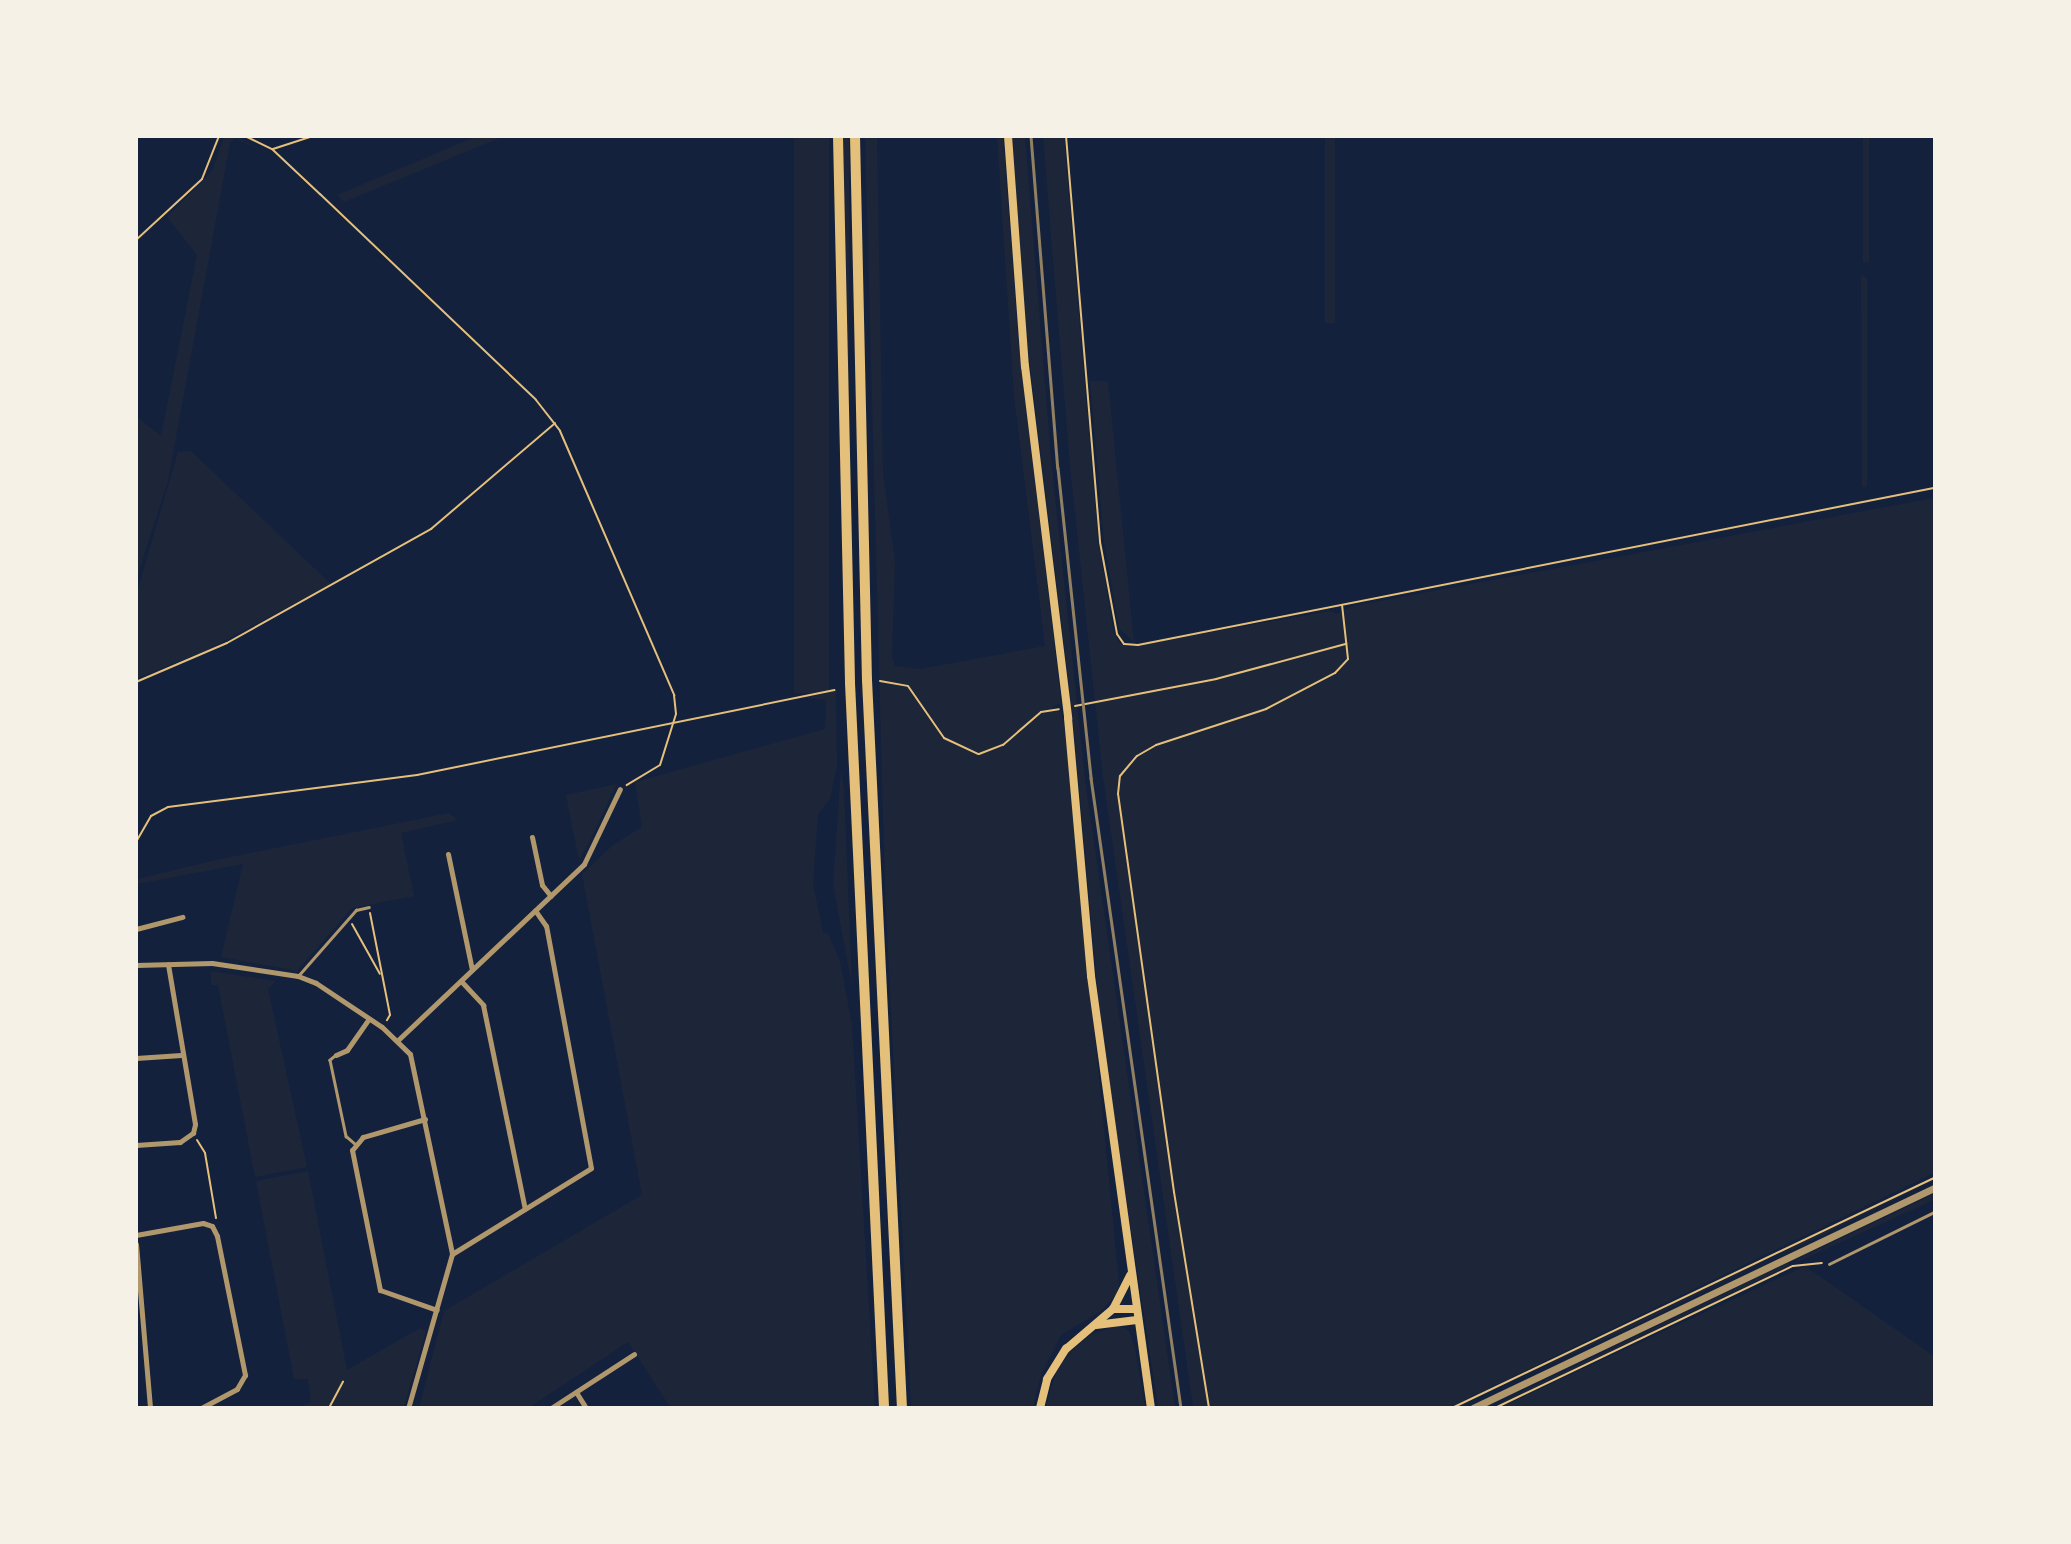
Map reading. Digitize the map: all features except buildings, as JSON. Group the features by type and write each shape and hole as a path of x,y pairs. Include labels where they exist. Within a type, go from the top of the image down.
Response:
{"highway":[{"path":"838,136 850,687 884,1408"},
{"path":"855,136 868,683 902,1408"}],"main road":[{"path":"1008,136 1025,366 1068,718 1099,1052 1151,1408"},
{"path":"1040,1408 1055,1362 1113,1309 1130,1275"},
{"path":"1113,1309 1136,1309"},
{"path":"1093,1325 1138,1320"}],"street":[{"path":"398,1040 583,864 620,789"},
{"path":"532,837 542,885 551,896"},
{"path":"448,854 472,971"},
{"path":"452,1254 592,1168 546,926 535,910"},
{"path":"136,929 182,917"},
{"path":"136,965 212,963 298,976 382,1027 410,1054 452,1254 408,1408"},
{"path":"136,1145 180,1142 193,1133 195,1124 181,1055 168,964"},
{"path":"461,981 483,1005 525,1209"},
{"path":"336,1055 347,1050 369,1018"},
{"path":"136,1058 181,1055"},
{"path":"425,1119 354,1143 353,1160 380,1290 437,1310"},
{"path":"1474,1408 1934,1188"},
{"path":"136,1235 203,1223 212,1226 245,1375 237,1389 202,1408"},
{"path":"136,1244 150,1408"},
{"path":"551,1408 634,1354"},
{"path":"576,1392 586,1408"}],"lane":[{"path":"298,976 356,910 369,907"},
{"path":"336,1055 330,1060 346,1136 354,1143"},
{"path":"1829,1264 1934,1212"}],"path":[{"path":"136,240 202,179 219,136"},
{"path":"245,136 272,149 555,424 648,627 674,695 674,723 654,772 620,789"},
{"path":"272,149 313,136"},
{"path":"1066,136 1100,542 1119,641 1138,645 1934,488"},
{"path":"136,682 227,643 431,529 555,424"},
{"path":"1209,1408 1170,1165 1120,776 1137,756 1167,740 1266,709 1310,690 1344,664 1347,643 1342,604"},
{"path":"1072,706 1216,680 1347,643"},
{"path":"880,681 908,686 944,738 979,754 1003,745 1041,712 1059,709"},
{"path":"136,842 151,816 168,807 417,775 834,690"},
{"path":"369,907 390,1015 382,1027"},
{"path":"349,919 383,978"},
{"path":"193,1133 205,1153 217,1216 212,1226"},
{"path":"1452,1408 1934,1178"},
{"path":"1495,1408 1793,1266 1829,1264"},
{"path":"329,1408 343,1382"}],"shaded area":[{"path":"224,137 237,137 279,159 235,138 230,143 168,481 137,577 137,417 161,436 197,255 167,217 212,171"},
{"path":"475,137 502,137 344,202 337,195"},
{"path":"794,137 829,137 829,693 794,693"},
{"path":"844,137 849,137 849,389 844,389"},
{"path":"865,137 877,137 883,473 895,562 892,656 895,666 920,669 1045,646 1014,395 997,137 1003,137 1019,347 1060,692 1060,704 1053,706 1054,712 1061,711 1065,730 1119,1283 1117,1294 1101,1311 1061,1335 1041,1375 1033,1407 911,1407 885,892"},
{"path":"1012,137 1025,137 1052,468 1085,779 1175,1407 1158,1407 1102,1039 1072,710 1027,341"},
{"path":"1043,137 1064,137 1098,541 1114,633 1119,643 1128,647 1330,611 1337,614 1353,606 1934,498 1934,1173 1450,1407 1193,1407 1103,777 1070,466"},
{"path":"1325,137 1335,137 1335,323 1325,323"},
{"path":"1863,137 1869,137 1869,262 1863,262"},
{"path":"1861,275 1867,278 1867,486 1862,487"},
{"path":"1090,381 1108,381 1134,642 1119,628 1104,542"},
{"path":"191,451 331,584 205,651 137,678 137,592 178,452"},
{"path":"836,691 837,765 830,799 818,814 813,884 823,933 828,933 840,961 852,1025 875,1407 670,1407 628,1342 530,1407 419,1408 444,1311 642,1195 582,874 613,845 642,827 635,782 825,729 826,700 804,698"},
{"path":"841,770 844,791 852,985 833,884"},
{"path":"617,784 589,843 579,860 566,795"},
{"path":"449,813 458,820 401,833 414,896 352,908 297,971 221,957 243,864 137,884 137,879 216,860"},
{"path":"211,971 276,981 268,989 307,1167 255,1177 218,985 211,985"},
{"path":"308,1171 347,1370 420,1328 426,1331 404,1407 301,1407 311,1402 308,1379 294,1379 256,1181"},
{"path":"1934,1180 1792,1250 1790,1248"},
{"path":"1934,1194 1934,1200 1797,1262 1796,1260"},
{"path":"1785,1251 1630,1328 1502,1385 1629,1325"},
{"path":"1788,1263 1790,1265 1502,1403 1505,1400"},
{"path":"1805,1266 1934,1356 1934,1407 1501,1407"},
{"path":"1119,1325 1129,1331 1135,1349 1145,1407 1045,1408 1057,1370 1069,1353 1090,1335"}],"railway":[{"path":"1031,136 1058,468 1091,778 1181,1408"}]}
